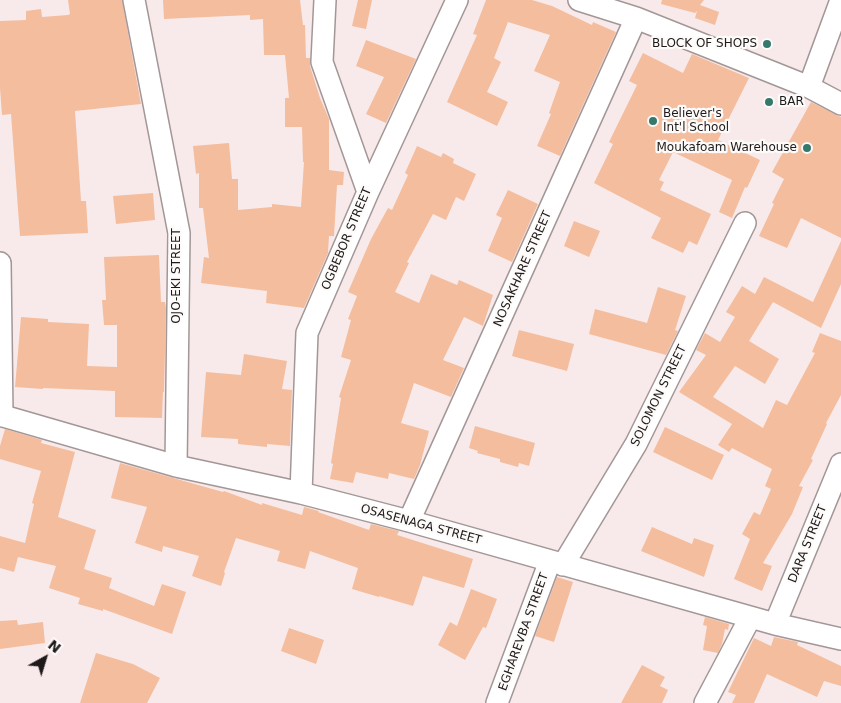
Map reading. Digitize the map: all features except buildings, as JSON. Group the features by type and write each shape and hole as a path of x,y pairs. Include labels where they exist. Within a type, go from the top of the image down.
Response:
{"street":[{"name":"OJO-EKI STREET","path":"134,0 179,233 176,466"},
{"path":"324,0 322,62 368,192"},
{"name":"OGBEBOR STREET","path":"301,493 307,333 368,192 457,0"},
{"path":"808,87 841,0"},
{"path":"585,1 636,18 808,87 841,104"},
{"name":"NOSAKHARE STREET","path":"409,521 636,18"},
{"name":"SOLOMON STREET","path":"557,563 636,444 744,223"},
{"path":"0,263 1,416"},
{"name":"OSASENAGA STREET","path":"1,416 176,466 301,493 409,521 750,618 841,640"},
{"name":"DARA STREET","path":"775,624 841,464"},
{"name":"EGHAREVBA STREET","path":"497,703 557,563"},
{"path":"705,703 750,618"}],"place":[{"name":"BLOCK OF SHOPS","path":"767,44"},
{"name":"BAR","path":"769,102"},
{"name":"Believer's Int'l School","path":"653,121"},
{"name":"Moukafoam Warehouse","path":"807,148"}]}
